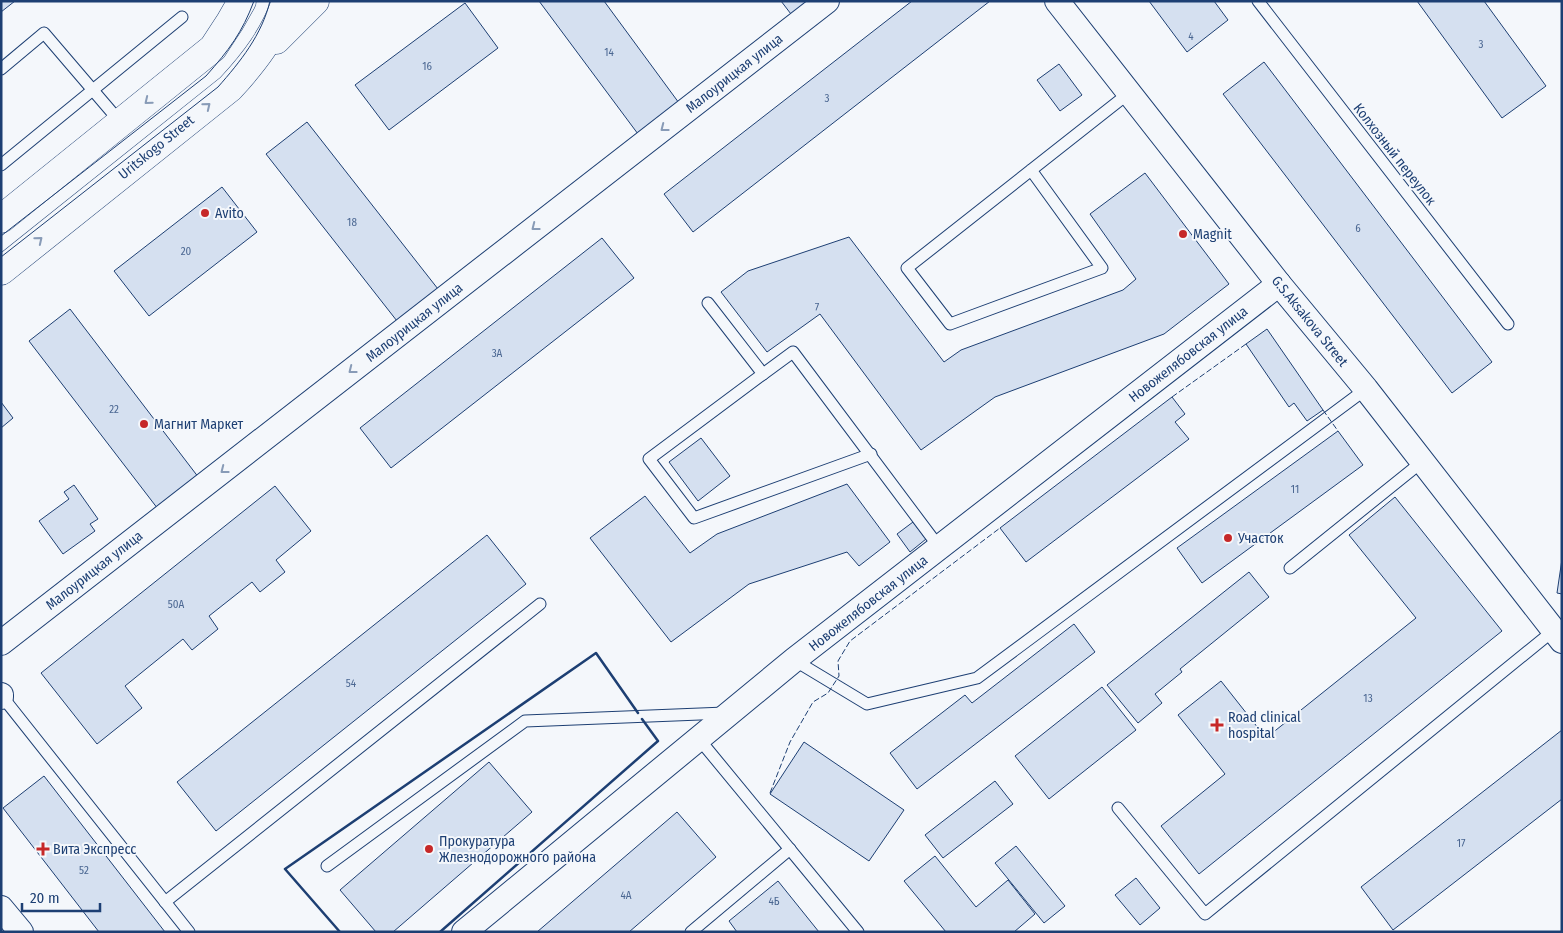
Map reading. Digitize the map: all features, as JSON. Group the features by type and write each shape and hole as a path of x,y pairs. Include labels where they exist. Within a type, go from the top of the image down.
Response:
{"main road":[{"path":"1,219 213,48 279,1"},
{"name":"Uritskogo Street","path":"1,271 230,88 268,41 286,1"},
{"path":"250,65 315,1"},
{"path":"213,48 236,12"}],"street":[{"name":"Малоурицкая улица","path":"1,642 827,1"},
{"name":"G.S.Aksakova Street","path":"1057,1 1280,284 1423,461 1558,636"},
{"name":"Новожелябовская улица","path":"464,932 794,660 1280,284"},
{"path":"1,908 21,932"}],"lane":[{"name":"Колхозный переулок","path":"1258,1 1508,324"},
{"path":"1,165 182,17"},
{"path":"1,69 44,33 121,123"},
{"path":"1031,170 1102,268 950,324 907,268 1031,170 1129,93"},
{"path":"708,303 764,374"},
{"path":"871,454 694,518 649,459 793,352 871,454 939,547"},
{"path":"794,660 866,704 977,678 1366,389"},
{"path":"1290,568 1423,461"},
{"path":"165,902 540,604"},
{"path":"1118,808 1205,914 1558,636"},
{"path":"2,696 189,932"},
{"path":"326,866 526,721 731,713"},
{"path":"699,740 858,932"},
{"path":"691,932 790,849"}],"building":[{"path":"1,1 15,1 1,12"},
{"path":"539,1 604,1 679,103 638,134"},
{"path":"781,1 815,1 794,18"},
{"path":"912,1 990,1 693,232 664,194"},
{"path":"1149,1 1214,1 1228,20 1187,52"},
{"path":"1417,1 1484,1 1546,86 1502,118"},
{"path":"465,3 498,48 389,130 355,85"},
{"path":"1264,62 1492,362 1452,393 1223,94"},
{"path":"1059,64 1082,95 1060,111 1037,80"},
{"path":"307,122 438,289 397,321 266,154"},
{"path":"1145,173 1229,284 1164,334 995,397 921,450 820,314 767,352 721,292 748,271 849,237 944,362 961,350 1123,290 1136,279 1090,214"},
{"path":"222,187 257,232 149,316 114,271"},
{"path":"602,238 634,278 391,468 360,428"},
{"path":"70,309 199,478 158,509 29,341"},
{"path":"1267,329 1323,410 1307,421 1294,403 1289,407 1246,344"},
{"path":"1172,397 1185,414 1175,422 1189,439 1026,562 1000,528"},
{"path":"1,402 13,418 1,428"},
{"path":"1338,431 1363,465 1202,583 1177,548"},
{"path":"701,438 730,476 698,501 669,462"},
{"path":"847,484 890,542 859,566 847,552 749,584 671,642 590,538 645,496 690,553 717,534"},
{"path":"74,485 98,519 90,524 95,531 63,554 39,521 69,499 64,492"},
{"path":"275,486 311,531 276,560 285,572 260,592 252,582 209,616 218,629 192,650 183,639 125,686 142,708 97,744 41,673"},
{"path":"1395,497 1502,631 1199,874 1161,826 1225,774 1178,715 1221,681 1266,738 1416,618 1349,535"},
{"path":"913,522 926,539 910,552 897,534"},
{"path":"487,535 526,584 216,831 177,782"},
{"path":"1562,559 1562,594 1557,593"},
{"path":"1249,572 1269,597 1180,669 1182,672 1155,694 1162,703 1138,723 1107,685"},
{"path":"1074,624 1095,652 917,789 890,753 965,695 972,703"},
{"path":"1102,687 1136,730 1049,799 1015,756"},
{"path":"1562,730 1562,799 1393,930 1361,887"},
{"path":"804,742 904,810 869,861 770,794"},
{"path":"489,762 532,812 393,932 376,932 340,890"},
{"path":"44,776 165,932 99,932 3,808"},
{"path":"995,781 1013,804 943,858 925,835"},
{"path":"677,812 716,857 629,932 537,932"},
{"path":"1016,846 1065,906 1044,923 995,863"},
{"path":"935,856 976,907 1008,880 1035,914 1014,932 946,932 904,881"},
{"path":"1136,878 1160,908 1140,925 1115,895"},
{"path":"778,881 819,932 737,932 729,921"}],"tram line":[{"path":"1,236 206,76 234,41 245,23 254,1"},
{"path":"1,257 218,87 242,58 256,37 270,1"}],"fence":[{"path":"1172,397 1246,344"},
{"path":"1323,410 1338,431"},
{"path":"770,793 790,742 813,702 828,693 839,676 838,661 850,641 1000,528"}],"wall":[{"path":"340,932 285,869 596,653 638,713"},
{"path":"440,932 658,741 642,719"}],"place":[{"name":"Avito","path":"205,213"},
{"name":"Magnit","path":"1183,234"},
{"name":"Магнит Маркет","path":"144,424"},
{"name":"Участок","path":"1228,538"},
{"name":"Road clinical hospital","path":"1217,725"},
{"name":"Вита Экспресс","path":"43,849"},
{"name":"Прокуратура Жлезнодорожного района","path":"429,849"}]}
